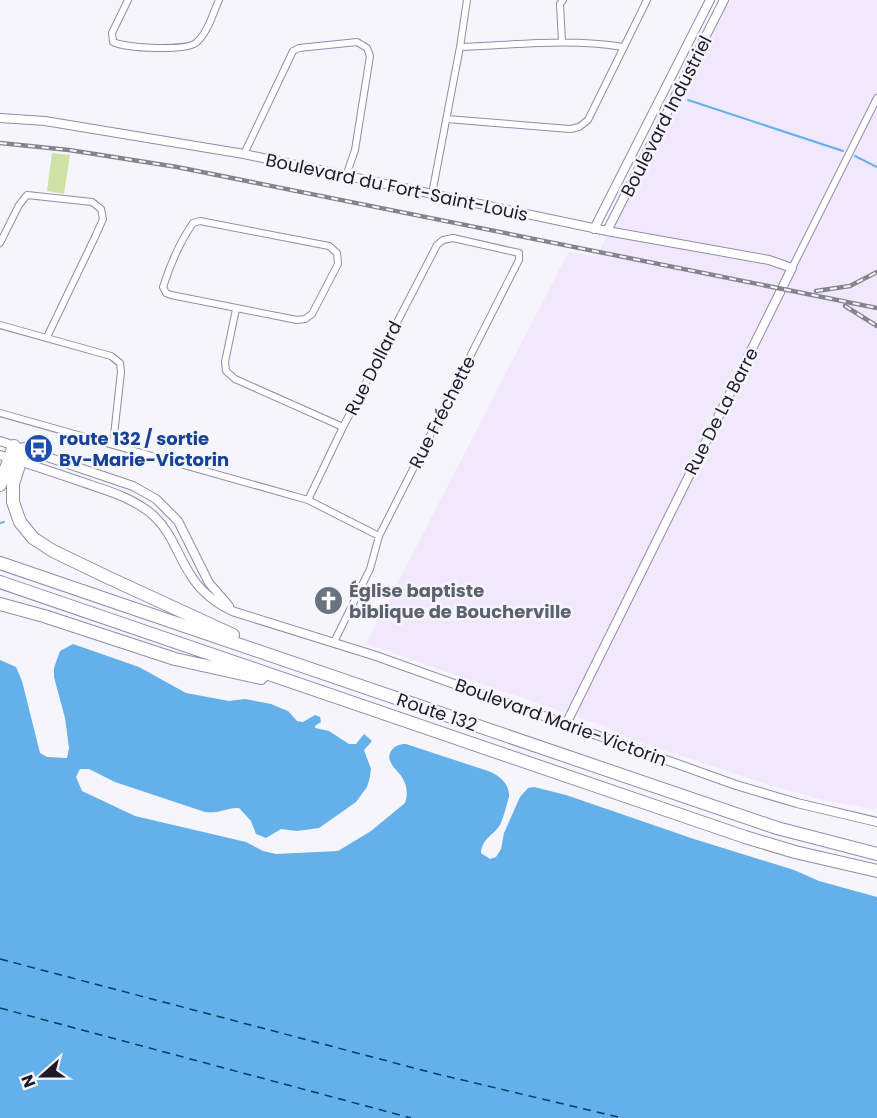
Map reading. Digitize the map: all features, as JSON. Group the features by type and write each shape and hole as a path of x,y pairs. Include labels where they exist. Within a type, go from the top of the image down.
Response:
{"highway":[{"path":"0,485 14,454"},
{"path":"14,454 12,490 14,508 24,528 39,542 116,581 291,662"},
{"name":"Route 132","path":"0,563 777,828 877,854"},
{"name":"Route 132","path":"0,582 752,839 822,859 877,871"},
{"path":"0,604 185,662 310,688"}],"street":[{"path":"128,0 112,33 113,42 132,46 185,48 195,44 202,35 219,0"},
{"path":"432,194 467,0"},
{"path":"562,0 560,4 562,42"},
{"path":"447,119 570,129 579,127 588,120 647,0"},
{"name":"Boulevard Industriel","path":"594,228 710,0"},
{"name":"Boulevard Industriel","path":"607,231 724,0"},
{"path":"704,12 715,18"},
{"path":"244,154 293,51 299,48 357,42 367,48 370,57 356,150 346,176"},
{"path":"460,47 562,42 623,47"},
{"path":"674,71 685,77"},
{"name":"Rue De La Barre","path":"566,724 877,98"},
{"path":"660,99 671,104"},
{"name":"Boulevard du Fort-Saint-Louis","path":"0,118 45,121 244,154 607,231 778,262 792,268"},
{"path":"0,243 19,205 27,195 92,202 101,208 103,219 46,337"},
{"path":"200,221 329,246 337,253 338,264 312,314 305,319 297,320 236,309 171,296 166,293 163,287 186,233 193,223 200,221"},
{"name":"Rue Fréchette","path":"334,642 370,569 379,536 520,258 519,253 512,250 453,238 443,240"},
{"name":"Rue Dollard","path":"308,500 437,245 443,240"},
{"path":"236,309 225,362 226,371 234,379 343,427"},
{"path":"0,325 111,356 120,363 113,444"},
{"path":"0,413 308,500 379,536"},
{"name":"Boulevard Marie-Victorin","path":"0,441 14,454 124,497 149,511 172,537 189,574 198,586 218,603 246,616 334,642 736,785 797,803 877,822"},
{"name":"Boulevard Marie-Victorin","path":"14,454 126,483 145,491 178,521 215,591 230,606 246,616"}],"shaded area":[{"path":"727,0 877,0 877,810 819,799 766,784 630,739 601,725 366,644 569,251 596,257"}],"green space":[{"path":"52,153 70,155 64,194 47,191"}],"water":[{"path":"73,644 139,667 186,693 229,701 245,699 271,704 288,711 297,721 303,722 315,715 320,717 321,722 315,728 329,731 349,744 356,744 364,734 372,741 364,750 371,769 370,777 367,787 356,802 319,828 297,831 281,829 266,838 256,834 251,821 239,808 205,812 115,782 89,769 80,769 76,777 82,791 135,816 246,842 263,851 276,854 338,851 371,831 405,803 407,794 405,785 391,763 389,755 395,747 406,744 491,772 504,782 509,797 503,819 486,840 481,853 490,859 496,857 501,849 504,833 520,797 528,788 534,787 566,795 794,870 819,881 877,897 877,1118 0,1118 0,660 16,667 22,681 40,753 47,757 67,758 69,748 65,718 54,677 54,668 60,651"}],"waterway":[{"path":"688,100 843,151"},
{"path":"855,156 877,167"},
{"path":"0,523 4,522"}],"ferry route":[{"path":"0,959 433,1073 622,1118"},
{"path":"0,1008 411,1118"}],"railway":[{"path":"0,143 69,150 177,167 877,308"},
{"path":"816,291 850,286 877,272"},
{"path":"845,306 877,326"}],"place":[{"name":"route 132 / sortie Bv-Marie-Victorin","path":"38,448"},
{"name":"Église baptiste biblique de Boucherville","path":"328,600"}]}
